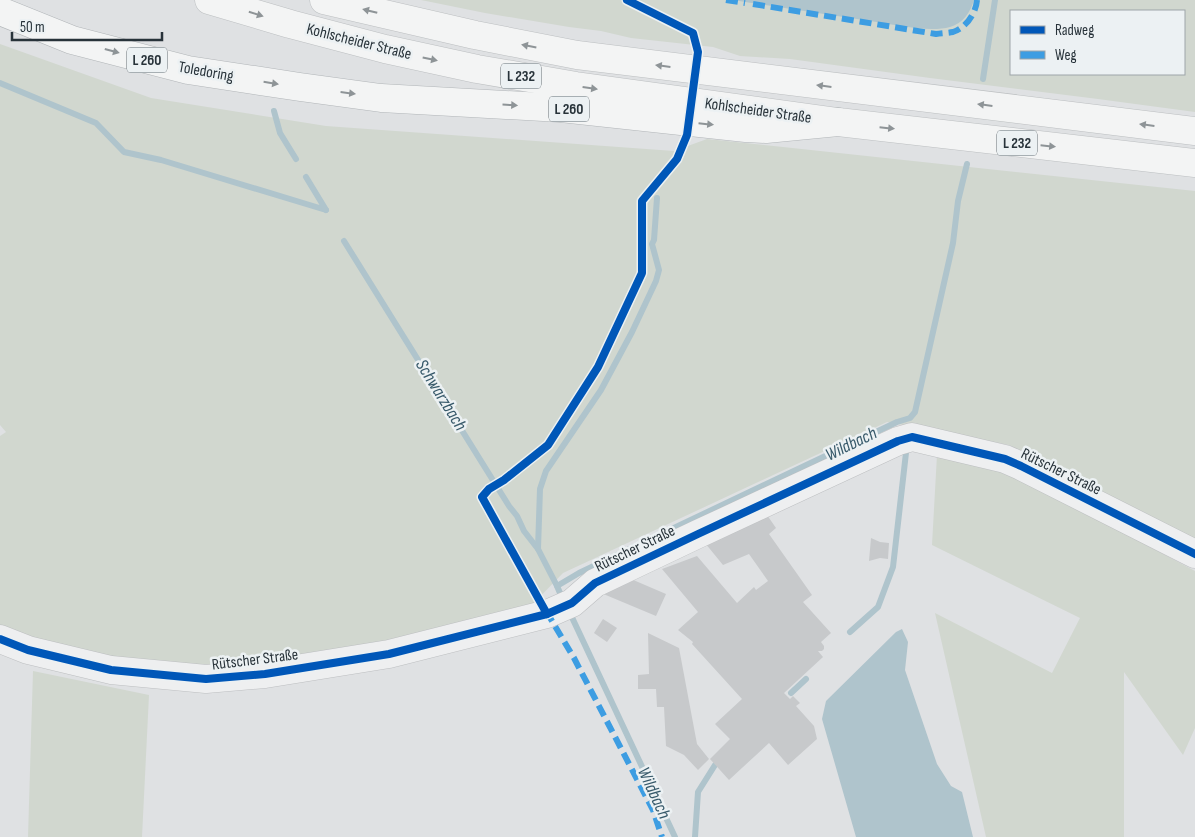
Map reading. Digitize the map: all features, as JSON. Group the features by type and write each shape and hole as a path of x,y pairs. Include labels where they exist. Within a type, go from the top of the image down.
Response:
{"main road":[{"name":"Kohlscheider Straße","path":"209,0 385,50 477,69 576,86 838,122 1195,163"},
{"name":"Kohlscheider Straße","path":"324,0 475,35 577,55 1195,132"},
{"name":"Toledoring","path":"0,11 72,40 188,70 381,98 561,108 746,128 766,129 838,122"}],"street":[{"name":"Rütscher Straße","path":"0,639 28,650 111,670 206,679 265,674 389,654 547,614 566,606 595,584 706,530 905,439 1005,460 1021,466 1195,554"}],"shaded area":[{"path":"421,0 1195,0 1195,112 790,59 740,56 713,47 631,38 601,31"},
{"path":"0,44 151,98 326,126 674,151 707,139 1195,191 1195,544 1009,445 887,422 563,573 532,605 354,650 253,666 182,668 74,652 0,628 0,436 6,432 0,425"},
{"path":"937,455 1014,474 1195,571 1195,728 1183,755 1124,672 1124,837 986,837 935,613 1052,673 1080,618 932,545"},
{"path":"33,671 149,695 142,837 28,837"}],"water":[{"path":"733,0 974,0 968,13 959,23 941,29 921,29"},
{"path":"902,629 908,642 905,670 937,764 951,786 962,792 973,837 856,837 822,719 826,701 896,632"}],"building":[{"path":"767,515 776,528 769,534 812,595 803,602 831,633 821,642 824,649 818,651 823,657 784,693 790,699 793,696 800,703 796,706 814,726 817,739 788,765 769,743 729,780 710,759 730,739 715,724 742,699 692,644 693,642 678,630 698,612 662,569 697,556 737,603 754,587 756,590 768,581 749,554 723,565 705,543"},
{"path":"871,538 889,543 888,559 880,558 869,561"},
{"path":"631,579 666,594 656,616 601,593"},
{"path":"603,619 617,628 607,642 594,633"},
{"path":"648,633 679,648 697,744 709,759 698,770 684,755 666,746 664,707 657,707 656,689 638,689 638,675 649,674"}],"waterway":[{"name":"Wildbach","path":"983,79 995,0"},
{"name":"Schwarzbach","path":"0,83 96,123 124,152 161,160 326,210"},
{"path":"274,111 280,133 296,159"},
{"name":"Wildbach","path":"563,600 557,586 579,573 897,422 910,418 915,412 953,243 958,201 967,164"},
{"path":"306,177 326,210"},
{"name":"Wildbach","path":"557,586 538,549 540,489 546,471 601,390 632,332 656,281 659,270 652,244 654,240 657,198"},
{"name":"Schwarzbach","path":"344,241 517,516 524,531 538,549"},
{"path":"850,632 878,607 893,567 907,444"},
{"name":"Wildbach","path":"569,611 675,837"},
{"path":"791,693 806,679"},
{"path":"695,837 698,792 715,765"}],"marked path":[{"path":"726,0 745,3"},
{"path":"753,4 936,34 953,32 966,24 972,15 977,0"},
{"path":"546,611 574,658 653,810 662,837"}],"cycle path":[{"path":"547,614 482,497 489,489 504,480 548,445 598,367 642,273 642,201 677,159 687,135 698,52 693,33 627,0"},
{"path":"0,639 28,650 111,670 206,679 265,674 389,654 547,614 572,603 595,583 898,441 912,437 1005,459 1195,554"}]}
